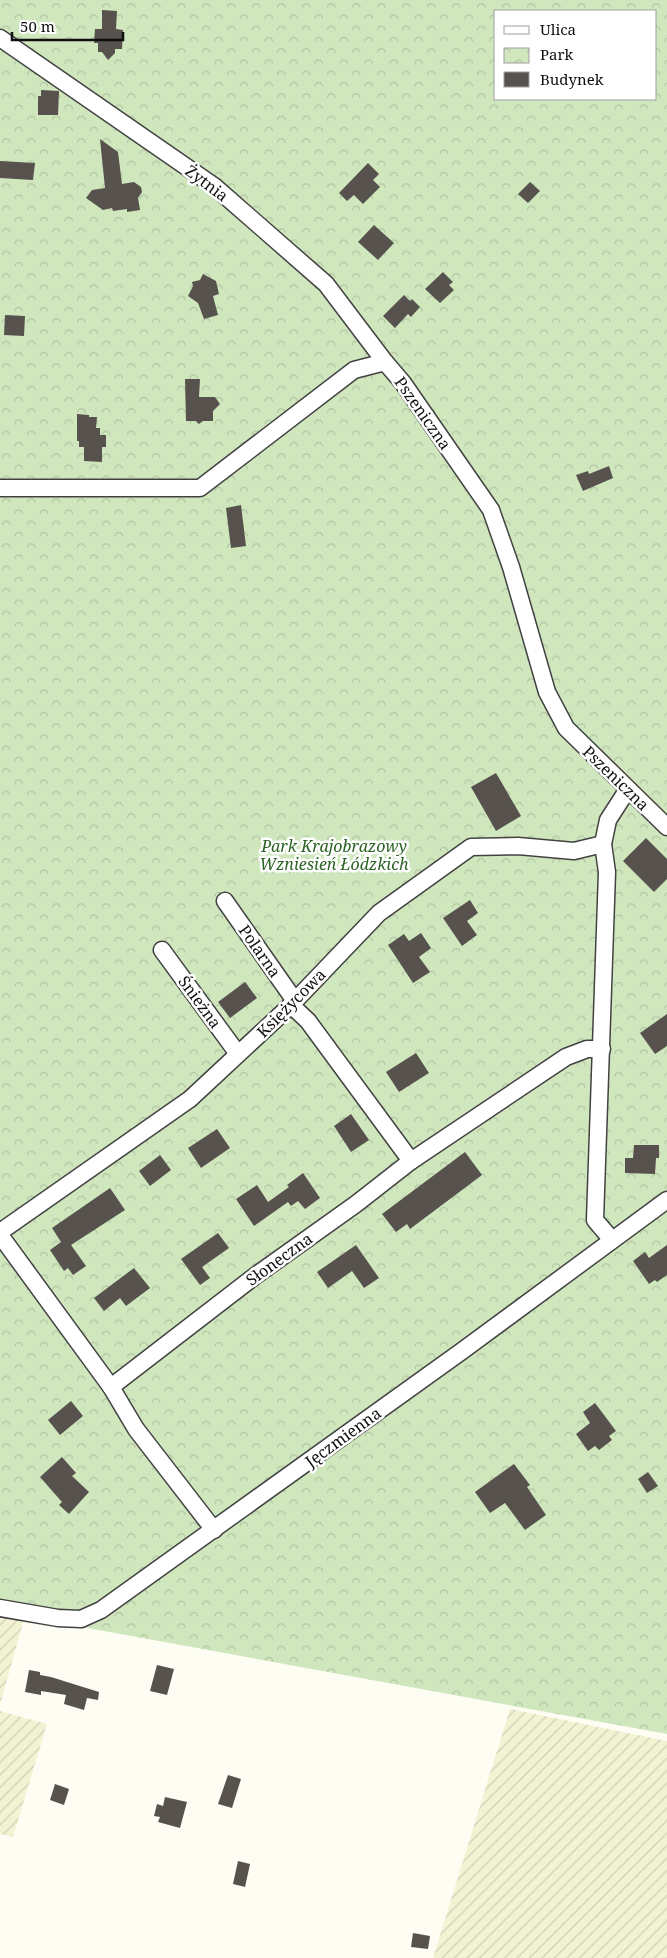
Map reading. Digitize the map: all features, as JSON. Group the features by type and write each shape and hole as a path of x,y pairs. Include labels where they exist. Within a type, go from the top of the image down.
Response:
{"street":[{"name":"Żytnia","path":"0,38 214,186 326,284 385,362"},
{"name":"Pszeniczna","path":"0,488 200,488 354,370 385,362 403,383 491,510 511,567 547,692 566,728 667,827"},
{"path":"612,1240 595,1220 607,872 603,844 608,820 628,789"},
{"name":"Księżycowa","path":"0,1234 190,1099 293,1003 379,912 470,847 518,846 574,850 603,844"},
{"name":"Polarna","path":"225,901 293,1003 308,1020 411,1161"},
{"name":"Śnieżna","path":"162,950 238,1054"},
{"name":"Słoneczna","path":"111,1387 255,1276 356,1204 411,1161 566,1057 587,1049 602,1049"},
{"name":"Jęczmienna","path":"0,1608 58,1618 81,1619 101,1610 214,1530 667,1200"},
{"path":"0,1234 111,1387 136,1429 214,1530"}],"green space":[{"name":"Park Krajobrazowy Wzniesień Łódzkich","path":"0,0 667,0 667,1734 0,1612"},
{"path":"0,1615 24,1619 0,1705"},
{"path":"510,1709 667,1741 667,1958 433,1958"},
{"path":"0,1711 47,1724 13,1837 0,1834"}],"building":[{"path":"102,10 117,11 116,29 123,30 122,49 115,49 115,53 108,60 102,52 98,52 98,43 94,43 95,29 102,29"},
{"path":"41,90 59,91 58,115 38,115 38,96 41,96"},
{"path":"100,139 118,152 122,184 134,182 141,187 142,192 138,198 140,210 127,212 127,209 113,211 112,208 103,210 86,198 92,190 105,188"},
{"path":"0,161 35,163 33,180 0,178"},
{"path":"368,163 379,174 373,180 380,187 363,204 354,195 347,201 339,193"},
{"path":"530,182 540,191 528,203 518,194"},
{"path":"374,225 394,243 378,260 358,242"},
{"path":"443,272 453,282 449,285 454,290 440,303 425,289"},
{"path":"203,274 216,281 219,294 213,296 218,315 204,319 198,303 188,296 193,286 192,282 200,280"},
{"path":"404,295 410,301 412,299 420,307 411,317 408,314 395,328 383,316"},
{"path":"5,315 25,316 24,336 4,335"},
{"path":"185,379 200,379 199,397 215,397 220,404 213,411 213,421 203,421 199,424 196,421 186,421"},
{"path":"77,414 97,417 96,428 100,428 100,435 106,435 106,447 102,447 102,462 84,461 84,447 79,447 79,441 77,441"},
{"path":"609,466 613,478 583,491 576,475 588,471 589,474"},
{"path":"241,505 246,546 231,548 226,508"},
{"path":"496,773 521,816 496,831 471,787"},
{"path":"646,838 667,859 667,879 654,892 623,861"},
{"path":"470,900 478,913 467,921 477,935 462,946 443,918"},
{"path":"421,933 431,948 419,957 430,972 413,983 388,945 404,934 409,941"},
{"path":"245,982 257,998 230,1018 218,1002"},
{"path":"667,1014 667,1046 655,1054 640,1033"},
{"path":"416,1053 429,1073 399,1092 386,1072"},
{"path":"351,1114 369,1140 351,1152 334,1126"},
{"path":"217,1129 230,1148 201,1168 188,1148"},
{"path":"634,1145 659,1145 659,1158 656,1158 655,1174 625,1173 625,1158 633,1158"},
{"path":"465,1152 482,1175 410,1229 407,1224 396,1232 382,1214"},
{"path":"160,1155 171,1170 150,1186 139,1171"},
{"path":"303,1173 320,1198 305,1209 298,1201 291,1206 288,1202 254,1226 236,1199 257,1185 268,1202 289,1187 287,1185"},
{"path":"110,1188 125,1210 71,1245 86,1266 73,1275 68,1268 64,1271 50,1250 61,1242 52,1228"},
{"path":"218,1233 229,1248 202,1267 210,1278 200,1285 181,1259"},
{"path":"356,1245 379,1278 364,1288 352,1271 328,1288 317,1272"},
{"path":"667,1245 667,1275 657,1282 655,1280 649,1284 633,1261 645,1252 649,1258"},
{"path":"134,1268 150,1288 126,1306 120,1298 104,1311 94,1298"},
{"path":"71,1401 83,1416 60,1435 48,1420"},
{"path":"595,1403 616,1431 609,1436 612,1440 599,1450 595,1446 588,1451 576,1434 590,1423 583,1412"},
{"path":"62,1457 76,1473 72,1476 89,1492 69,1514 59,1505 62,1502 40,1477"},
{"path":"514,1464 530,1485 527,1487 546,1515 525,1530 505,1503 490,1513 475,1492"},
{"path":"648,1472 658,1486 647,1493 638,1479"},
{"path":"157,1665 174,1669 167,1695 150,1691"},
{"path":"29,1670 99,1692 98,1700 87,1698 84,1710 64,1704 66,1695 41,1691 41,1695 25,1692"},
{"path":"228,1775 241,1779 232,1808 218,1804"},
{"path":"55,1784 69,1789 64,1805 50,1800"},
{"path":"165,1797 187,1802 180,1828 158,1822 160,1817 154,1816 157,1804 163,1806"},
{"path":"238,1861 250,1864 245,1887 233,1884"},
{"path":"413,1933 430,1936 428,1949 411,1947"}]}
